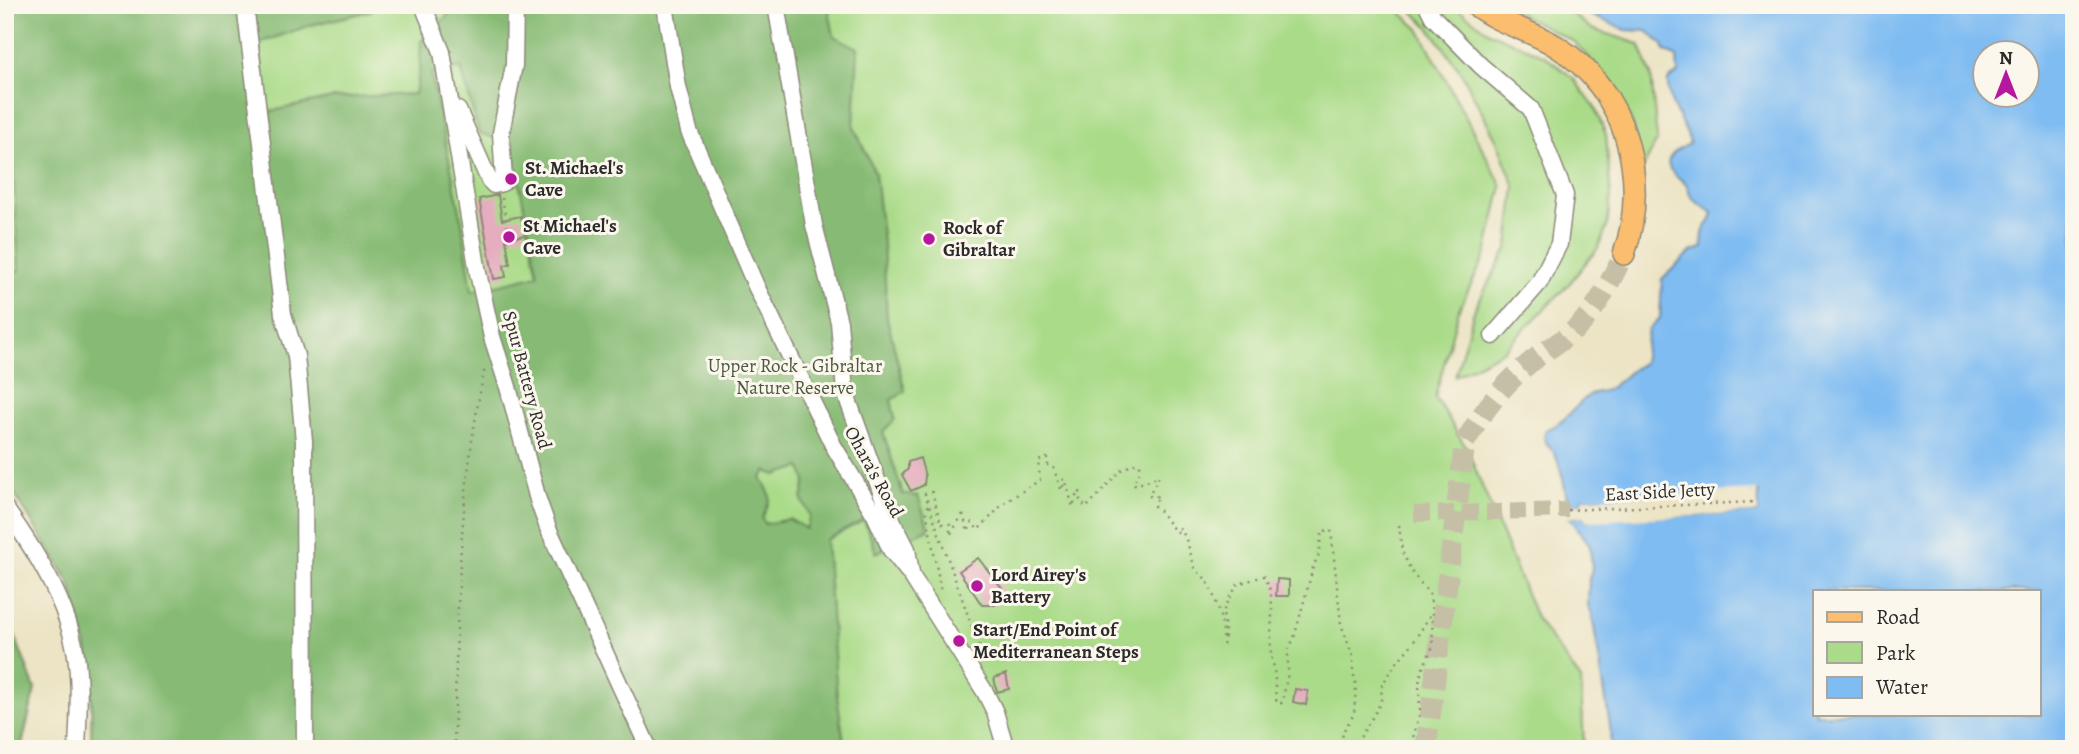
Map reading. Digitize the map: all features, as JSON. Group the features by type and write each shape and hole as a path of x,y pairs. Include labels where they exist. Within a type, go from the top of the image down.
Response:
{"main road":[{"path":"1475,5 1496,19 1536,35 1567,53 1581,65 1611,102 1625,132 1633,172 1634,203 1624,254"}],"street":[{"path":"245,5 283,314 296,356 304,441 305,749"},
{"name":"Spur Battery Road","path":"423,5 442,52 478,273 492,337 544,519 649,749"},
{"path":"448,85 486,175 491,183 499,185 504,181 501,133 514,65 515,5"},
{"name":"Ohara's Road","path":"664,5 689,131 756,286 833,445 875,515 891,550 911,575 996,712 1006,749"},
{"path":"776,5 814,225 838,322 845,391 890,516 907,549 911,575"},
{"path":"1427,5 1433,18 1481,66 1531,109 1565,195 1559,244 1539,283 1493,336"},
{"path":"5,508 26,538 52,586 69,629 78,672 77,749"}],"path":[{"path":"499,185 509,237"},
{"path":"454,749 462,520 474,417 492,337"},
{"path":"971,623 925,494 932,492 941,524 950,524 950,535 963,514 968,532 972,522 978,530 1004,503 1040,480 1038,461 1047,458 1048,465 1053,467 1063,490 1065,479 1073,507 1077,492 1080,492 1080,500 1086,508 1121,470 1136,463 1140,464 1139,474 1133,483 1136,485 1159,476 1149,495 1159,496 1154,506 1166,516 1172,528 1178,532 1179,527 1184,534 1195,569 1204,577 1216,601 1224,635 1223,645 1226,634 1224,610 1238,584 1264,576 1268,582 1273,613 1271,654 1274,692 1278,705 1282,704 1284,698 1288,651 1314,564 1320,555 1321,536 1323,531 1331,530 1341,624 1353,657 1356,685 1354,713 1344,730 1339,749"},
{"name":"East Side Jetty","path":"1568,510 1754,502"},
{"path":"929,504 926,511 942,596"},
{"path":"1399,525 1402,551 1411,571 1430,595 1432,612 1433,646 1420,677 1420,712 1410,749"},
{"path":"1353,749 1378,708 1382,685 1432,612"}],"green space":[{"name":"Upper Rock - Gibraltar Nature Reserve","path":"5,5 1392,5 1419,29 1502,186 1486,254 1459,309 1435,397 1467,449 1537,620 1581,680 1584,749 91,749 92,669 70,583 5,479"},
{"path":"5,5 377,5 370,11 311,25 259,43 267,112 332,98 415,94 421,41 451,12 466,5 828,5 834,36 858,48 854,127 875,173 883,244 887,318 905,391 891,400 895,419 883,432 903,494 918,496 929,529 876,553 864,520 826,540 837,696 845,749 91,749 92,669 70,583 5,479 5,271 19,271 8,84 5,83","holes":["461,68 479,133 511,143 538,275 472,291 461,216 431,74","801,467 806,481 802,500 810,515 806,529 789,519 765,524 762,518 769,502 769,494 761,479 766,471 776,475"]},
{"path":"1406,5 1453,5 1489,32 1545,56 1573,78 1595,108 1606,135 1611,196 1607,227 1598,248 1569,284 1503,351 1455,376 1475,308 1508,247 1515,187 1496,139 1461,72 1428,26"},
{"path":"1503,5 1560,5 1592,29 1639,44 1651,74 1657,140 1642,171 1633,125 1611,81 1573,41"},
{"path":"5,610 35,689 21,749 5,749"}],"water":[{"path":"1576,5 2074,5 2074,749 1611,749 1610,725 1592,615 1588,605 1592,569 1590,545 1570,518 1584,516 1586,520 1758,513 1759,492 1583,498 1583,503 1568,504 1557,460 1545,440 1546,430 1563,420 1588,396 1608,389 1643,363 1648,330 1660,318 1662,279 1692,251 1703,248 1704,230 1712,218 1713,213 1693,199 1687,186 1668,164 1674,153 1690,143 1672,105 1668,89 1668,80 1678,73 1677,57 1665,51 1663,45 1647,31 1626,30 1583,12"}],"pier":[{"path":"1757,490 1758,513 1592,521 1585,520 1584,516 1570,518 1569,514 1585,512 1592,517 1756,510 1756,493 1586,502 1584,507 1568,507 1568,504 1583,503 1583,498"}],"building":[{"path":"498,195 502,220 521,216 525,235 506,239 510,264 504,265 506,277 494,279 479,199"},
{"path":"920,458 925,476 924,485 911,491 902,475 908,469 908,462"},
{"path":"978,558 1002,588 1000,600 995,605 982,605 959,571"},
{"path":"1277,579 1289,580 1289,596 1276,596"},
{"path":"1006,674 1009,689 997,692 994,678"},
{"path":"1295,689 1308,691 1306,705 1293,702"}],"tunnel":[{"path":"1426,749 1465,442 1508,383 1572,332 1592,311 1624,254"},
{"path":"1414,514 1568,510"}],"place":[{"name":"St. Michael's Cave","path":"511,179"},
{"name":"St Michael's Cave","path":"509,237"},
{"name":"Rock of Gibraltar","path":"929,239"},
{"name":"Lord Airey's Battery","path":"977,586"},
{"name":"Start/End Point of Mediterranean Steps","path":"959,641"}]}
